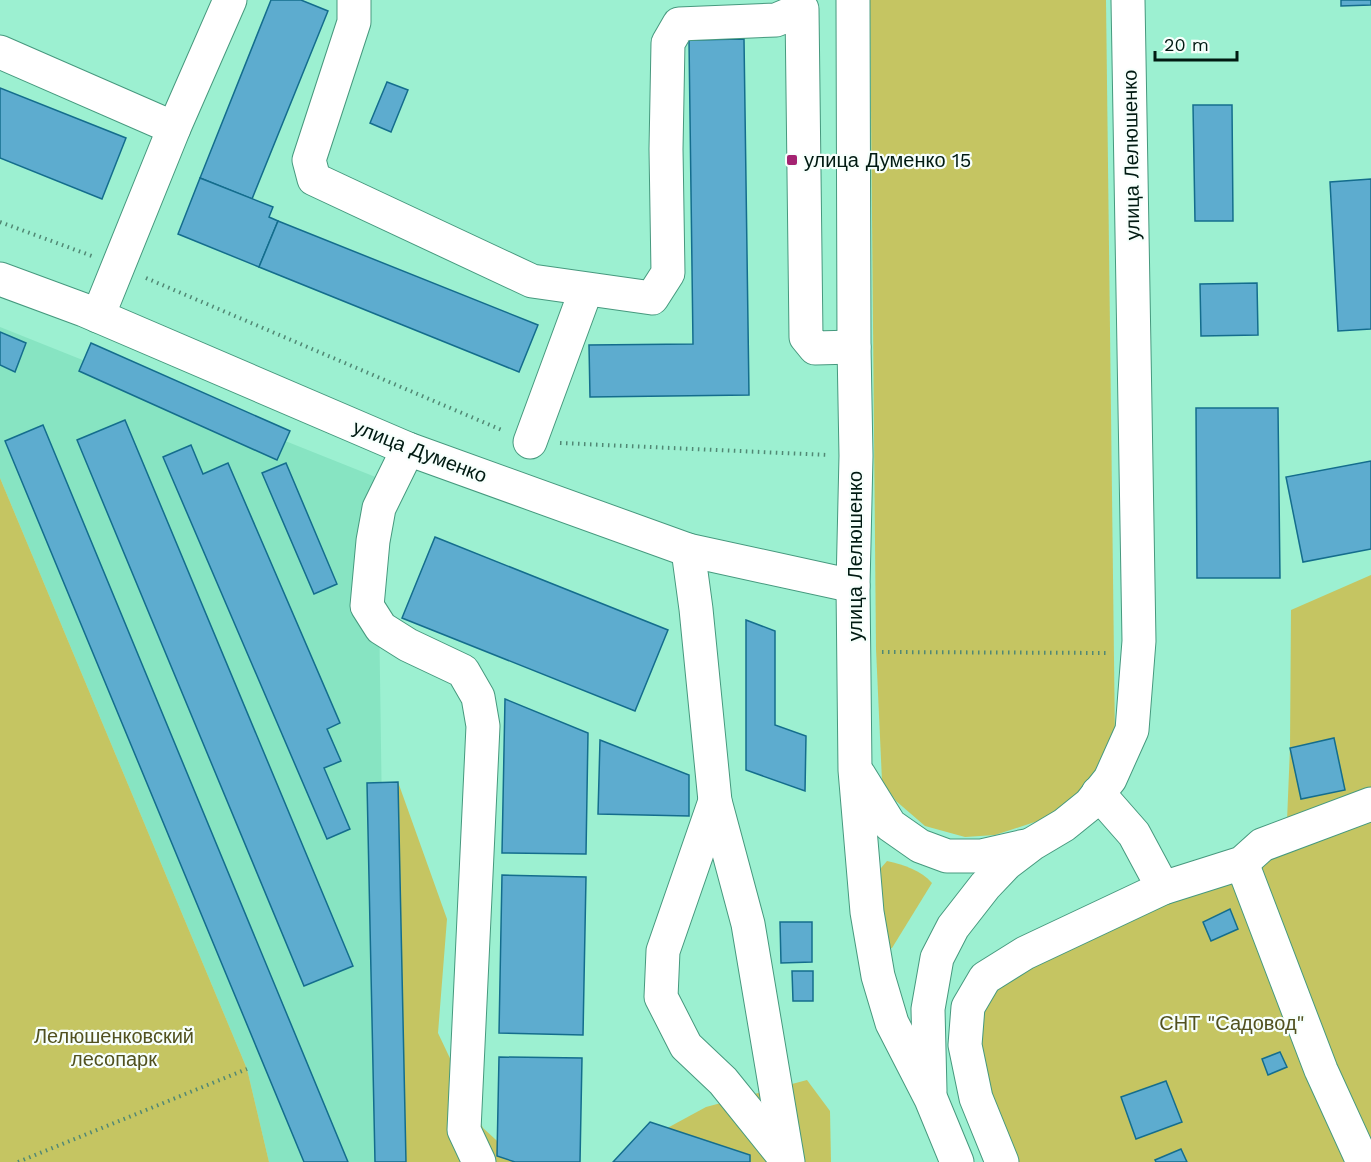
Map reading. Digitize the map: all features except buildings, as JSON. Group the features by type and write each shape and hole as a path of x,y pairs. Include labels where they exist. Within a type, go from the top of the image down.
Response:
{"street":[{"path":"98,316 174,128 230,0"},
{"path":"354,0 354,22 309,160 314,179 532,281 652,298 668,273 666,149 668,43 679,24 776,20 802,9 853,4"},
{"name":"улица Лелюшенко","path":"1032,844 1064,825 1090,804 1110,779 1132,730 1138,653 1128,0"},
{"name":"улица Лелюшенко","path":"853,4 856,456 853,586 855,770 867,912 878,976 892,1023 931,1099 957,1162"},
{"path":"802,9 806,337 815,348 854,347"},
{"path":"0,52 174,128"},
{"name":"улица Думенко","path":"0,279 98,316 408,449 688,550 853,586"},
{"path":"530,442 586,290"},
{"path":"408,449 379,508 373,542 367,606 381,628 408,645 463,671 478,697 483,726 464,1130 478,1162"},
{"path":"688,550 715,801 748,924 788,1162"},
{"path":"855,770 890,825 920,846 947,856 981,856 1032,844"},
{"path":"1098,794 1134,834 1163,888"},
{"path":"715,801 663,951 661,997 686,1046 723,1081 788,1162"},
{"path":"1002,1162 976,1098 965,1045 968,1007 985,978 1025,953 1163,888 1242,863 1262,845 1371,804"},
{"path":"931,1099 928,1009 937,958 953,927 985,886 1007,863 1032,844"},
{"path":"1242,863 1321,1070 1363,1162"}],"path":[{"path":"0,222 118,267 530,442 856,456"},
{"path":"854,652 1138,653"},
{"path":"18,1162 247,1069"}],"shaded area":[{"path":"0,327 383,480 378,538 387,1162 269,1162 247,1069 0,478"}],"green space":[{"path":"870,0 1106,0 1115,741 1099,774 1050,817 995,835 965,837 925,826 896,801 882,781 876,649"},
{"name":"Лелюшенковский лесопарк","path":"0,478 247,1069 269,1162 0,1162"},
{"name":"СНТ \"Садовод\"","path":"1371,575 1371,1162 1010,1162 954,1031 972,986 1286,845 1290,748 1291,610"},
{"path":"398,782 447,919 438,1033 483,1128 520,1162 406,1162"},
{"path":"887,861 917,871 932,883 892,948 885,950 881,868"},
{"path":"807,1080 830,1111 831,1162 619,1162 660,1132 706,1107"}],"place":[{"name":"улица Думенко 15","path":"792,160"}]}
